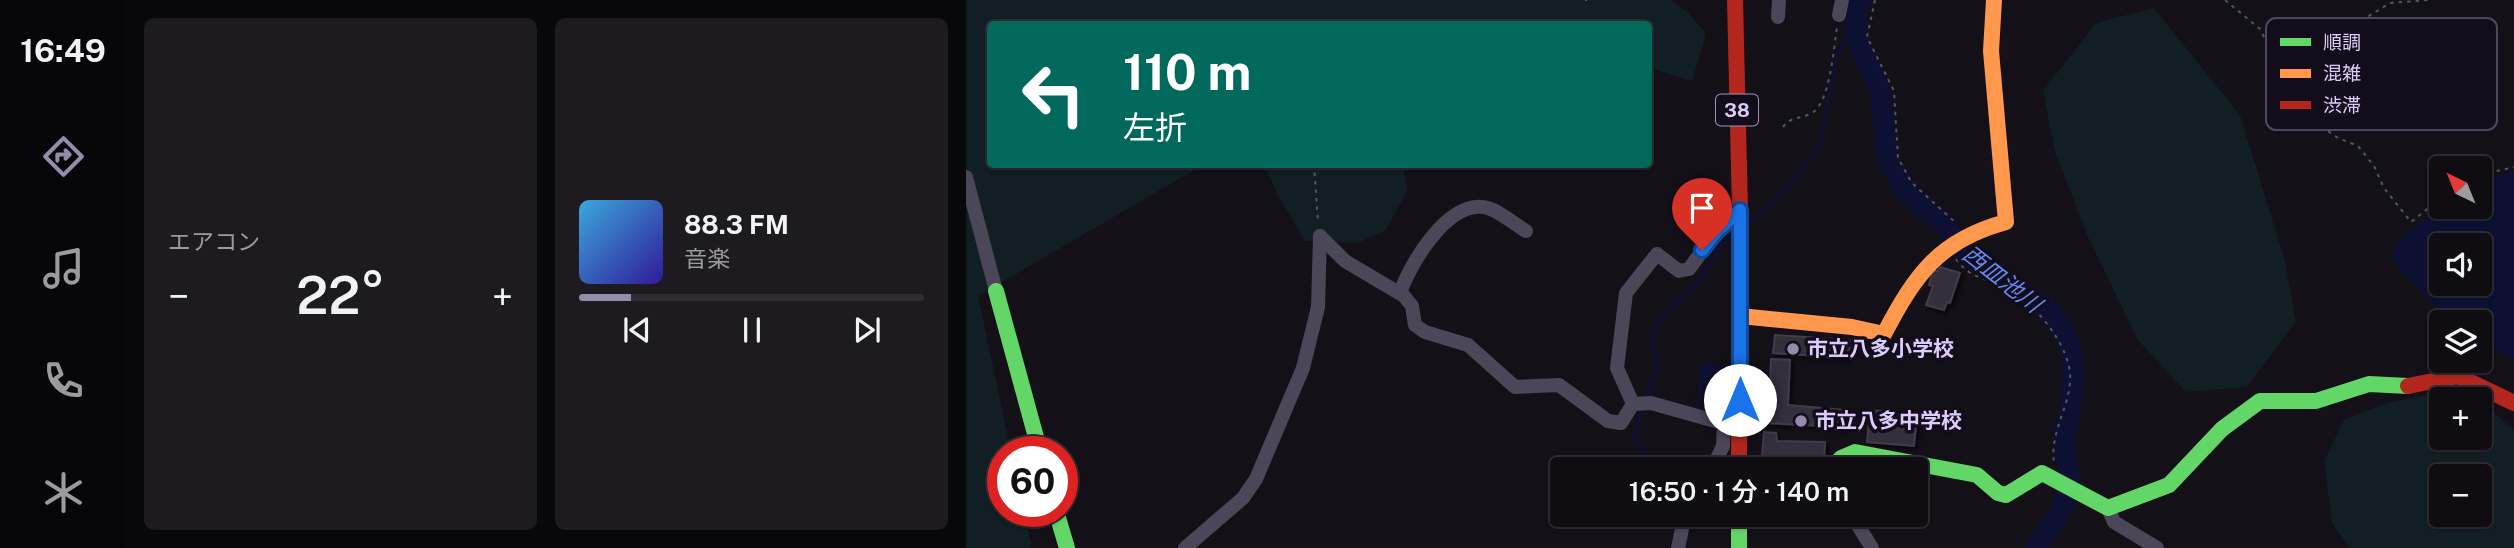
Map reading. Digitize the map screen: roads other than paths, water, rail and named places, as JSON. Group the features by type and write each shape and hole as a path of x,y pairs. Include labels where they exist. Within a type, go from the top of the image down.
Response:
{"street":[{"name":"38","path":"1735,0 1740,221 1740,457"},
{"path":"1778,17 1779,0"},
{"path":"1839,15 1842,0"},
{"path":"1740,316 1852,327 1884,334 1915,278 1956,240 2006,222 1991,51 1994,0"},
{"path":"966,177 1036,436"},
{"path":"1400,293 1406,273 1441,224 1475,207 1486,207 1526,231"},
{"path":"1633,404 1617,368 1626,293 1657,254 1679,271 1689,269 1716,232 1740,221"},
{"path":"1185,548 1243,498 1256,479 1303,368 1318,307 1320,236 1345,261 1400,293 1412,306 1415,325 1425,332 1468,345 1514,387 1559,385 1608,421 1621,423 1633,404"},
{"path":"2108,508 2169,485 2222,429 2260,401 2316,401 2369,384 2408,386 2458,376 2514,403"},
{"path":"1633,404 1651,402 1740,428"},
{"path":"1718,457 1723,446 1724,423"},
{"path":"1843,457 1855,452 1882,457"},
{"path":"1928,466 1977,475 1998,494 2006,495 2042,473 2108,508 2114,522 2157,548"},
{"path":"1060,527 1066,548"},
{"path":"1678,548 1682,527"},
{"path":"1739,548 1740,527"},
{"path":"1859,527 1872,548"}],"waterway":[{"name":"西皿池川","path":"1860,0 1856,28 1858,38 1879,90 1886,148 1897,176 1916,199 1948,229 1966,255 2031,296 2050,312 2070,345 2073,385 2064,442 2070,477 2069,491 2062,508 2036,548"},
{"path":"1747,224 1778,198 1821,140 1837,55 1854,22"},
{"path":"1646,398 1656,373 1653,328 1701,278 1721,245 1733,235"},
{"path":"1642,408 1634,437 1646,457"},
{"path":"1685,548 1688,527"}],"place":[{"name":"市立八多小学校","path":"1793,349"},
{"name":"市立八多中学校","path":"1801,421"}]}
